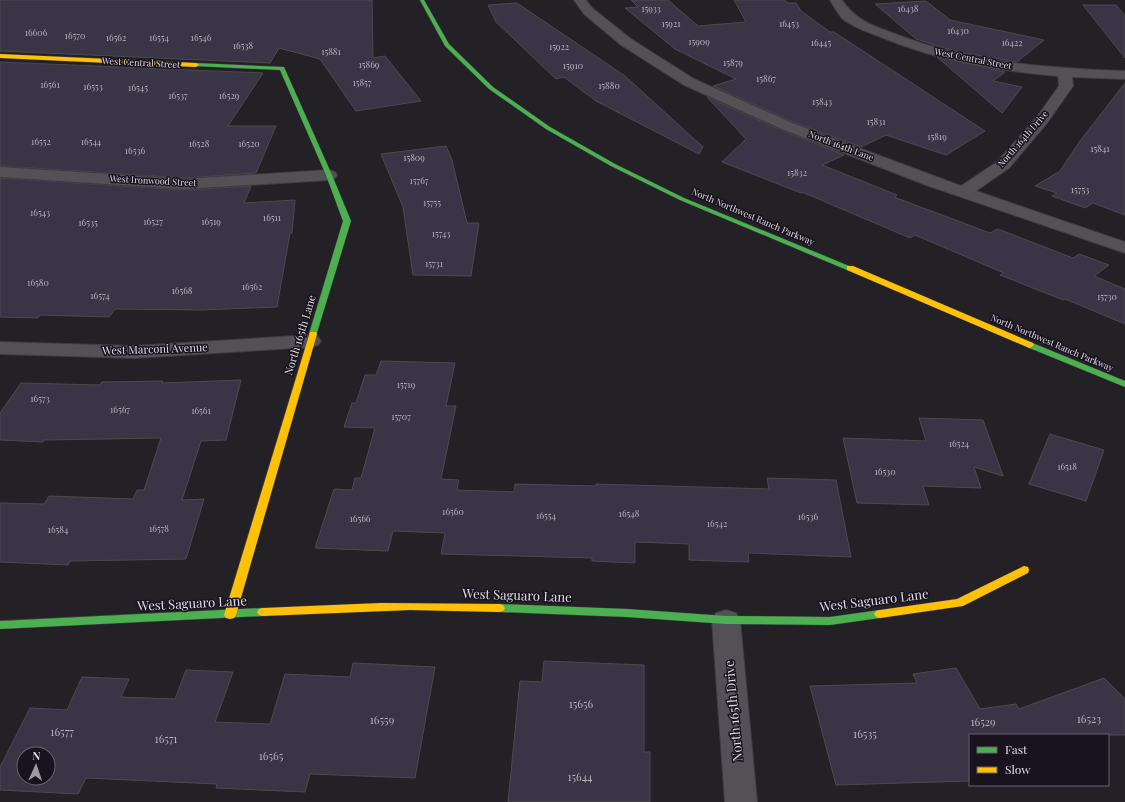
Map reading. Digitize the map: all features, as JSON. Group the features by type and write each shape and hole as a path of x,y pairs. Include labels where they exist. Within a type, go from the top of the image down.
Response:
{"street":[{"name":"North Northwest Ranch Parkway","path":"422,0 433,26 470,70 492,89 541,125 609,163 693,204 1125,384"},
{"name":"North 164th Lane","path":"580,0 588,11 626,42 690,82 786,126 963,192 1125,248"},
{"name":"West Central Street","path":"836,0 849,17 907,44 941,54 994,65 1065,73 1125,75"},
{"name":"West Central Street","path":"0,56 79,59 204,67 282,68"},
{"name":"North 165th Lane","path":"230,614 347,221 329,175 282,68"},
{"name":"North 164th Drive","path":"963,192 1004,165 1042,120 1066,86 1065,73"},
{"name":"West Ironwood Street","path":"0,172 184,184 329,175"},
{"name":"West Marconi Avenue","path":"0,348 134,352 311,341"},
{"name":"West Saguaro Lane","path":"0,624 350,608 459,606 627,613 726,620 830,621 959,603 1024,570"},
{"name":"North 165th Drive","path":"726,620 741,802"}],"building":[{"path":"0,0 372,0 373,58 385,56 421,101 356,111 320,59 279,48 270,63 0,51"},
{"path":"631,0 668,0 698,26 746,22 734,0 785,0 787,3 796,3 801,11 830,32 834,32 985,131 946,155 886,135 861,147 793,122 713,86 736,79 675,49 625,8 638,7"},
{"path":"926,1 950,20 1044,40 1017,62 954,51 916,39 875,4"},
{"path":"517,3 625,76 703,147 699,154 596,101 564,77 556,79 496,22 488,5"},
{"path":"1083,5 1116,5 1125,16 1125,58"},
{"path":"937,57 1005,72 993,81 1022,87 1002,113"},
{"path":"0,62 263,73 228,126 276,126 256,173 184,178 0,166"},
{"path":"1125,83 1125,215 1093,203 1085,208 1052,196 1057,193 1035,186 1060,171 1080,141"},
{"path":"707,97 781,130 844,155 822,165 897,195 894,197 990,233 998,229 1073,258 1079,254 1109,265 1094,276 1125,289 1125,324 1065,299 1063,300 1000,275 1004,273 915,235 910,238 802,192 801,193 722,162 746,139"},
{"path":"446,146 452,160 467,223 479,223 471,276 413,275 403,207 381,154"},
{"path":"0,178 184,190 251,186 244,203 295,200 292,233 290,233 277,307 201,310 115,309 109,317 40,315 38,318 0,317"},
{"path":"381,361 455,363 446,406 456,406 441,479 459,480 457,490 514,492 515,484 596,486 596,484 769,489 767,478 836,480 851,557 748,553 749,562 689,560 689,544 635,542 635,563 592,561 592,558 441,554 445,533 393,531 388,551 315,548 334,489 352,490 355,478 361,478 375,428 344,427 352,403 356,403 365,375 376,375"},
{"path":"241,380 226,440 201,441 182,500 204,499 186,559 70,561 68,565 0,562 0,503 44,504 49,496 133,499 137,490 144,490 161,438 44,440 43,442 0,440 0,413 21,383 100,385 102,382 163,381 162,383"},
{"path":"919,418 983,420 1003,476 974,467 981,488 923,486 929,505 857,503 843,438 926,441"},
{"path":"1050,434 1104,450 1086,501 1029,484"},
{"path":"544,661 644,665 644,752 650,752 650,802 508,802 520,681 542,682"},
{"path":"353,663 435,667 415,778 310,774 305,792 216,788 217,784 86,778 78,794 0,790 0,767 30,708 67,710 82,677 129,679 121,697 175,699 186,670 233,672 215,722 270,724 285,674 350,677"},
{"path":"956,668 980,709 1016,704 1019,709 1104,678 1125,699 1125,735 969,734 969,781 836,785 810,686 917,683 913,674"}],"traffic: fast":[{"path":"422,0 447,45 491,88 548,128 613,165 682,199 850,268"},
{"path":"196,65 282,68 329,175 347,221 313,334"},
{"path":"1030,345 1125,384"},
{"path":"499,608 627,613 726,620 830,621 880,614"},
{"path":"0,625 263,612"}],"traffic: slow":[{"path":"0,56 196,65"},
{"path":"850,268 1030,345"},
{"path":"230,615 313,334"},
{"path":"880,614 959,603 1024,570"},
{"path":"263,612 410,606 499,608"}]}
